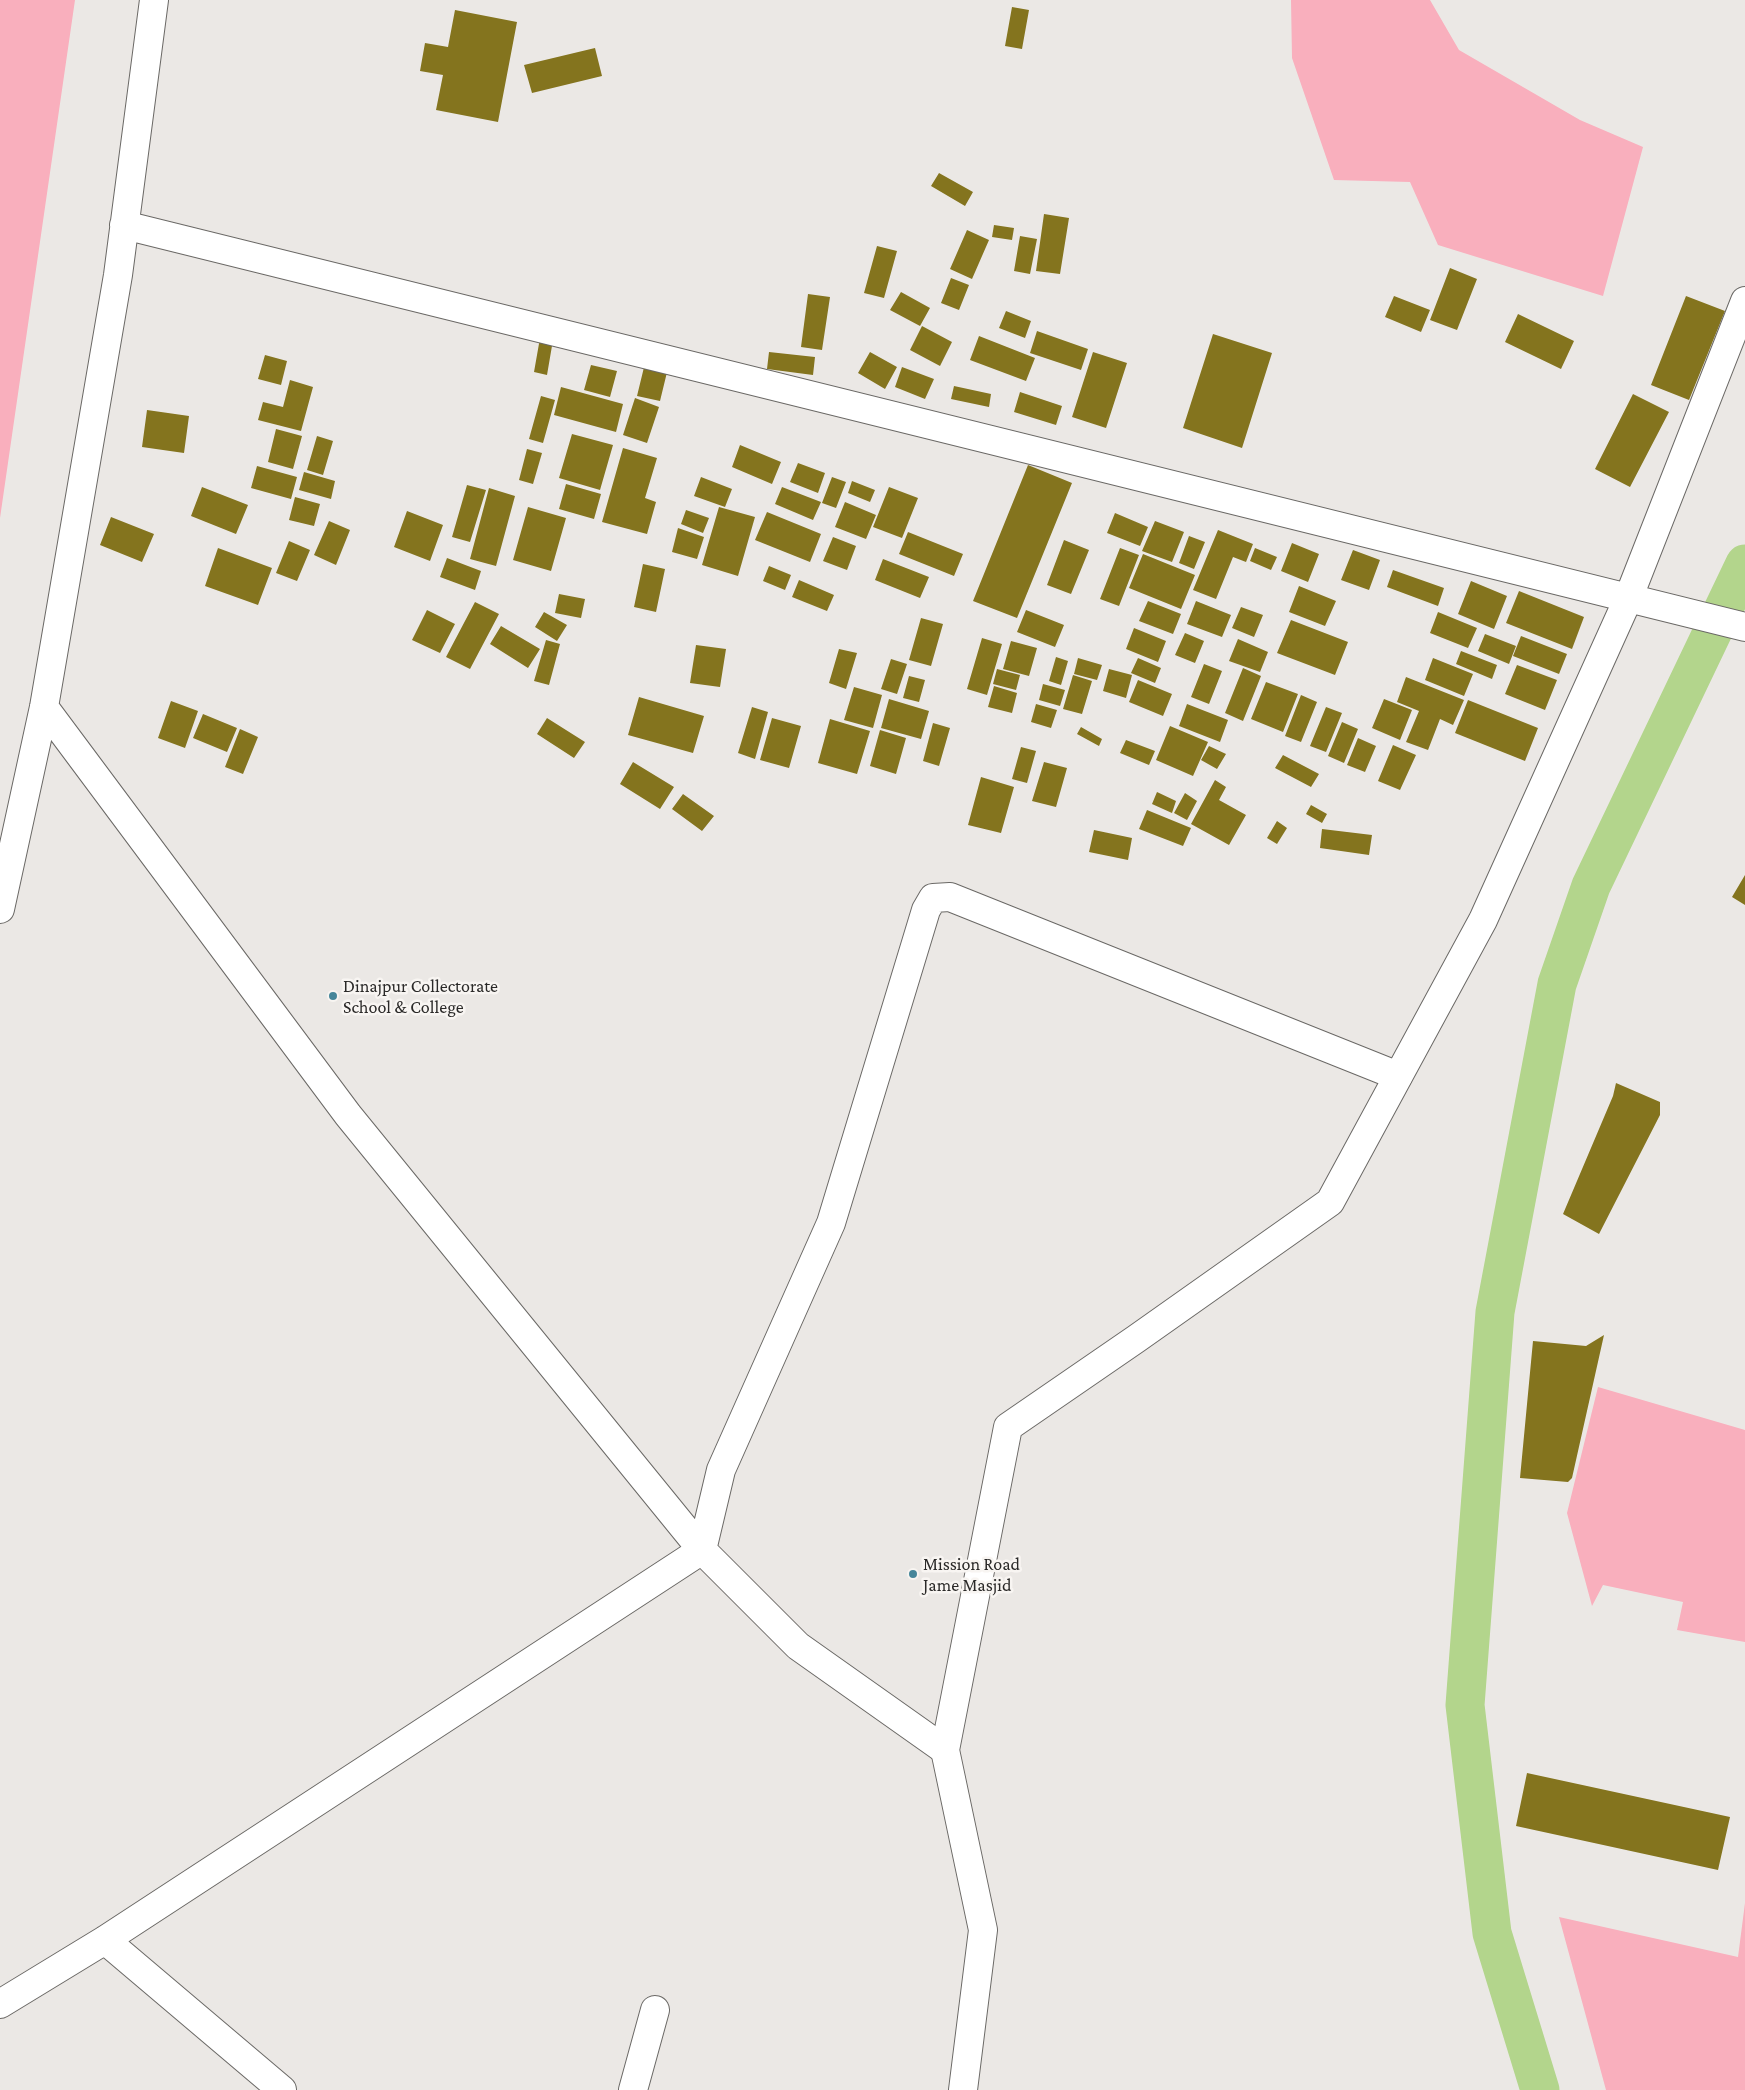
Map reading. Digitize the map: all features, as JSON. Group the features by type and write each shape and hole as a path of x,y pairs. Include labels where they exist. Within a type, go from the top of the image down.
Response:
{"street":[{"path":"0,909 44,707 116,285 154,0"},
{"path":"124,225 1745,627"},
{"path":"963,2090 983,1930 945,1750 1008,1427 1330,1202 1483,920 1628,598 1745,302"},
{"path":"44,707 348,1116 702,1550 798,1646 945,1750"},
{"path":"0,2004 105,1940 702,1550 721,1470 831,1223 926,910 933,898 950,897 1398,1076"},
{"path":"105,1940 282,2090"},
{"path":"633,2090 654,2010"}],"shaded area":[{"path":"0,0 75,0 0,518"},
{"path":"1291,0 1430,0 1459,50 1580,120 1643,147 1603,296 1438,245 1410,182 1334,180 1292,58"},
{"path":"1598,1387 1745,1430 1745,1642 1677,1630 1683,1602 1603,1585 1592,1606 1567,1513"},
{"path":"1745,1903 1745,2090 1606,2090 1559,1917 1738,1957"}],"building":[{"path":"1012,7 1029,10 1022,49 1005,46"},
{"path":"455,10 517,22 498,122 436,110 443,75 420,71 425,43 448,47"},
{"path":"595,48 602,76 532,93 524,65"},
{"path":"939,173 973,192 965,206 931,186"},
{"path":"1044,214 1069,218 1060,274 1036,271"},
{"path":"994,225 1014,228 1012,240 992,237"},
{"path":"967,230 989,240 972,279 950,269"},
{"path":"1020,236 1037,239 1030,274 1014,271"},
{"path":"877,246 897,251 884,298 864,293"},
{"path":"1450,268 1477,279 1457,330 1430,320"},
{"path":"951,278 969,285 959,310 941,303"},
{"path":"901,292 930,308 920,326 890,310"},
{"path":"808,294 830,297 822,350 801,347"},
{"path":"1394,296 1430,310 1421,332 1385,317"},
{"path":"1686,296 1725,311 1689,400 1651,385"},
{"path":"1006,311 1031,321 1025,338 999,328"},
{"path":"1518,314 1574,341 1561,369 1505,342"},
{"path":"922,326 952,342 940,366 910,350"},
{"path":"1037,331 1088,349 1081,370 1030,353"},
{"path":"1213,334 1272,353 1242,448 1183,428"},
{"path":"979,336 1035,358 1026,381 970,360"},
{"path":"540,338 553,340 547,375 534,372"},
{"path":"769,352 815,357 813,375 767,369"},
{"path":"870,352 897,367 885,389 858,373"},
{"path":"1093,352 1127,363 1106,428 1072,417"},
{"path":"265,355 287,361 281,385 258,379"},
{"path":"646,359 669,364 660,401 637,396"},
{"path":"591,365 617,371 610,397 584,390"},
{"path":"902,367 934,379 925,399 895,387"},
{"path":"290,380 313,387 301,431 258,420 263,402 283,407"},
{"path":"954,386 991,394 989,407 951,399"},
{"path":"561,387 623,404 616,432 554,415"},
{"path":"1020,392 1062,406 1056,425 1014,412"},
{"path":"1633,394 1669,412 1630,487 1595,469"},
{"path":"541,396 555,400 543,443 529,439"},
{"path":"635,398 659,407 647,443 623,435"},
{"path":"147,410 189,416 184,453 142,447"},
{"path":"276,429 302,436 293,469 268,462"},
{"path":"572,434 613,445 600,490 559,478"},
{"path":"317,436 333,441 323,475 307,470"},
{"path":"740,445 781,462 772,484 732,467"},
{"path":"623,448 657,458 645,498 656,502 647,534 602,522"},
{"path":"527,449 542,453 533,484 519,480"},
{"path":"798,463 825,473 818,493 790,482"},
{"path":"1028,465 1072,483 1017,618 973,601"},
{"path":"257,466 297,477 291,499 251,488"},
{"path":"304,472 335,481 331,499 299,490"},
{"path":"701,477 732,489 725,507 694,496"},
{"path":"832,477 846,482 836,508 822,503"},
{"path":"852,481 875,490 870,502 848,493"},
{"path":"566,484 601,494 594,519 559,509"},
{"path":"467,485 486,490 470,542 452,537"},
{"path":"202,487 248,505 236,534 191,516"},
{"path":"782,487 821,502 813,520 775,504"},
{"path":"889,487 918,498 902,538 873,527"},
{"path":"489,488 515,496 496,566 470,559"},
{"path":"295,497 320,504 314,526 289,520"},
{"path":"845,502 876,515 866,539 835,527"},
{"path":"528,507 566,518 551,571 513,560"},
{"path":"719,507 755,517 738,576 702,565"},
{"path":"686,510 709,518 703,533 681,524"},
{"path":"407,511 443,525 430,561 394,547"},
{"path":"767,512 821,534 810,562 755,540"},
{"path":"1115,513 1148,527 1140,546 1107,533"},
{"path":"111,517 154,534 142,562 100,545"},
{"path":"329,521 350,530 336,565 314,555"},
{"path":"1155,521 1184,532 1172,562 1142,551"},
{"path":"678,528 704,537 697,559 672,552"},
{"path":"1218,530 1253,544 1246,562 1233,557 1216,599 1193,590"},
{"path":"908,532 963,554 954,576 899,554"},
{"path":"1189,536 1205,542 1194,569 1179,563"},
{"path":"833,537 856,546 847,570 823,561"},
{"path":"1064,540 1089,550 1071,594 1047,585"},
{"path":"289,541 310,550 297,581 276,573"},
{"path":"1292,543 1319,554 1308,582 1281,571"},
{"path":"218,548 272,568 258,605 205,586"},
{"path":"1120,548 1139,555 1119,606 1100,599"},
{"path":"1255,548 1277,557 1271,570 1250,561"},
{"path":"1353,550 1380,560 1369,590 1341,580"},
{"path":"1143,554 1195,575 1181,609 1129,588"},
{"path":"447,558 481,571 475,590 440,577"},
{"path":"883,559 929,577 920,598 875,580"},
{"path":"643,564 665,569 656,612 634,607"},
{"path":"769,566 791,575 785,590 763,581"},
{"path":"1393,570 1444,588 1438,606 1387,587"},
{"path":"799,580 834,595 827,611 792,597"},
{"path":"1471,581 1507,596 1494,629 1458,614"},
{"path":"1299,586 1336,601 1325,626 1289,612"},
{"path":"1519,591 1584,617 1572,649 1506,623"},
{"path":"559,594 585,599 581,618 555,613"},
{"path":"1148,601 1181,614 1173,634 1139,621"},
{"path":"1196,601 1231,615 1222,637 1187,624"},
{"path":"475,602 499,614 470,669 446,657"},
{"path":"1241,607 1263,615 1254,637 1232,628"},
{"path":"427,610 455,624 440,653 412,640"},
{"path":"1026,610 1064,625 1055,647 1017,632"},
{"path":"544,612 567,625 557,641 535,627"},
{"path":"1438,612 1477,628 1468,648 1430,633"},
{"path":"921,618 943,624 931,666 909,660"},
{"path":"1291,620 1348,642 1335,675 1277,653"},
{"path":"501,626 540,649 528,668 490,644"},
{"path":"1134,628 1166,641 1158,662 1126,649"},
{"path":"1185,633 1204,641 1195,663 1175,655"},
{"path":"1485,634 1516,646 1509,664 1478,651"},
{"path":"1521,636 1567,654 1559,674 1513,656"},
{"path":"982,638 1002,644 987,695 967,689"},
{"path":"1238,639 1268,652 1260,672 1229,661"},
{"path":"546,640 560,644 549,685 534,681"},
{"path":"1011,641 1037,648 1029,676 1003,669"},
{"path":"696,645 726,649 720,687 690,683"},
{"path":"839,649 857,653 846,689 829,683"},
{"path":"1461,651 1497,665 1492,679 1456,664"},
{"path":"1056,657 1068,661 1061,685 1049,681"},
{"path":"1078,658 1102,665 1097,680 1074,674"},
{"path":"1138,658 1161,668 1155,683 1131,673"},
{"path":"1433,658 1473,674 1464,696 1425,680"},
{"path":"891,659 907,664 897,694 881,689"},
{"path":"1204,664 1222,671 1209,704 1191,697"},
{"path":"1517,665 1557,680 1545,710 1505,694"},
{"path":"1243,668 1261,676 1243,721 1225,713"},
{"path":"997,669 1020,675 1016,690 993,684"},
{"path":"1109,669 1132,675 1126,698 1103,691"},
{"path":"1073,675 1092,681 1082,714 1063,709"},
{"path":"909,676 925,680 919,702 903,698"},
{"path":"1406,677 1464,700 1453,725 1440,719 1428,750 1406,742 1419,711 1397,702"},
{"path":"1138,680 1172,694 1163,716 1129,702"},
{"path":"1266,682 1298,694 1283,732 1251,719"},
{"path":"1043,684 1065,690 1060,706 1039,700"},
{"path":"994,686 1017,693 1012,713 988,707"},
{"path":"854,687 882,695 873,728 844,720"},
{"path":"1301,695 1317,702 1301,742 1285,736"},
{"path":"639,697 704,716 693,753 628,735"},
{"path":"889,699 929,711 921,739 881,728"},
{"path":"1384,699 1412,710 1400,740 1372,728"},
{"path":"1468,700 1538,728 1525,761 1455,733"},
{"path":"171,701 198,711 185,748 158,738"},
{"path":"1036,704 1057,710 1051,728 1031,722"},
{"path":"1187,704 1228,720 1220,742 1179,726"},
{"path":"752,707 768,712 755,759 738,753"},
{"path":"1326,707 1342,713 1326,752 1310,746"},
{"path":"203,714 237,728 227,752 193,738"},
{"path":"547,718 585,742 574,758 537,734"},
{"path":"772,718 801,726 789,768 760,760"},
{"path":"830,719 870,731 857,774 818,763"},
{"path":"1342,722 1358,729 1344,763 1328,756"},
{"path":"933,723 950,728 939,766 923,761"},
{"path":"1170,726 1208,742 1193,776 1156,760"},
{"path":"1081,727 1102,739 1099,746 1077,734"},
{"path":"240,729 258,737 243,774 225,767"},
{"path":"880,730 906,738 896,774 870,766"},
{"path":"1358,738 1376,746 1365,772 1347,765"},
{"path":"1126,740 1155,751 1149,765 1120,753"},
{"path":"1393,745 1416,755 1400,790 1378,781"},
{"path":"1209,746 1226,754 1217,769 1201,760"},
{"path":"1021,747 1036,751 1027,783 1012,779"},
{"path":"1283,755 1319,774 1311,787 1275,768"},
{"path":"633,762 674,787 660,809 620,784"},
{"path":"1044,762 1067,768 1056,807 1032,801"},
{"path":"981,777 1014,787 1001,833 968,825"},
{"path":"1215,780 1226,787 1219,800 1246,815 1229,845 1191,824"},
{"path":"1157,792 1176,801 1172,813 1152,804"},
{"path":"1185,793 1197,801 1187,820 1174,813"},
{"path":"683,794 714,816 702,831 672,809"},
{"path":"1311,805 1327,814 1322,823 1306,814"},
{"path":"1147,810 1191,828 1183,846 1139,829"},
{"path":"1277,821 1287,828 1277,844 1267,838"},
{"path":"1322,829 1372,835 1369,855 1320,848"},
{"path":"1094,830 1132,838 1128,860 1089,852"},
{"path":"1745,875 1745,905 1732,897"},
{"path":"1616,1083 1660,1102 1660,1115 1599,1234 1563,1214 1613,1096"},
{"path":"1604,1335 1572,1478 1568,1482 1520,1478 1533,1341 1586,1346"},
{"path":"1527,1773 1730,1817 1718,1870 1516,1826"}],"waterway":[{"path":"1540,2090 1492,1933 1465,1705 1495,1312 1557,984 1591,886 1745,564"}],"place":[{"name":"Dinajpur Collectorate School & College","path":"333,996"},
{"name":"Mission Road Jame Masjid","path":"913,1574"}]}
